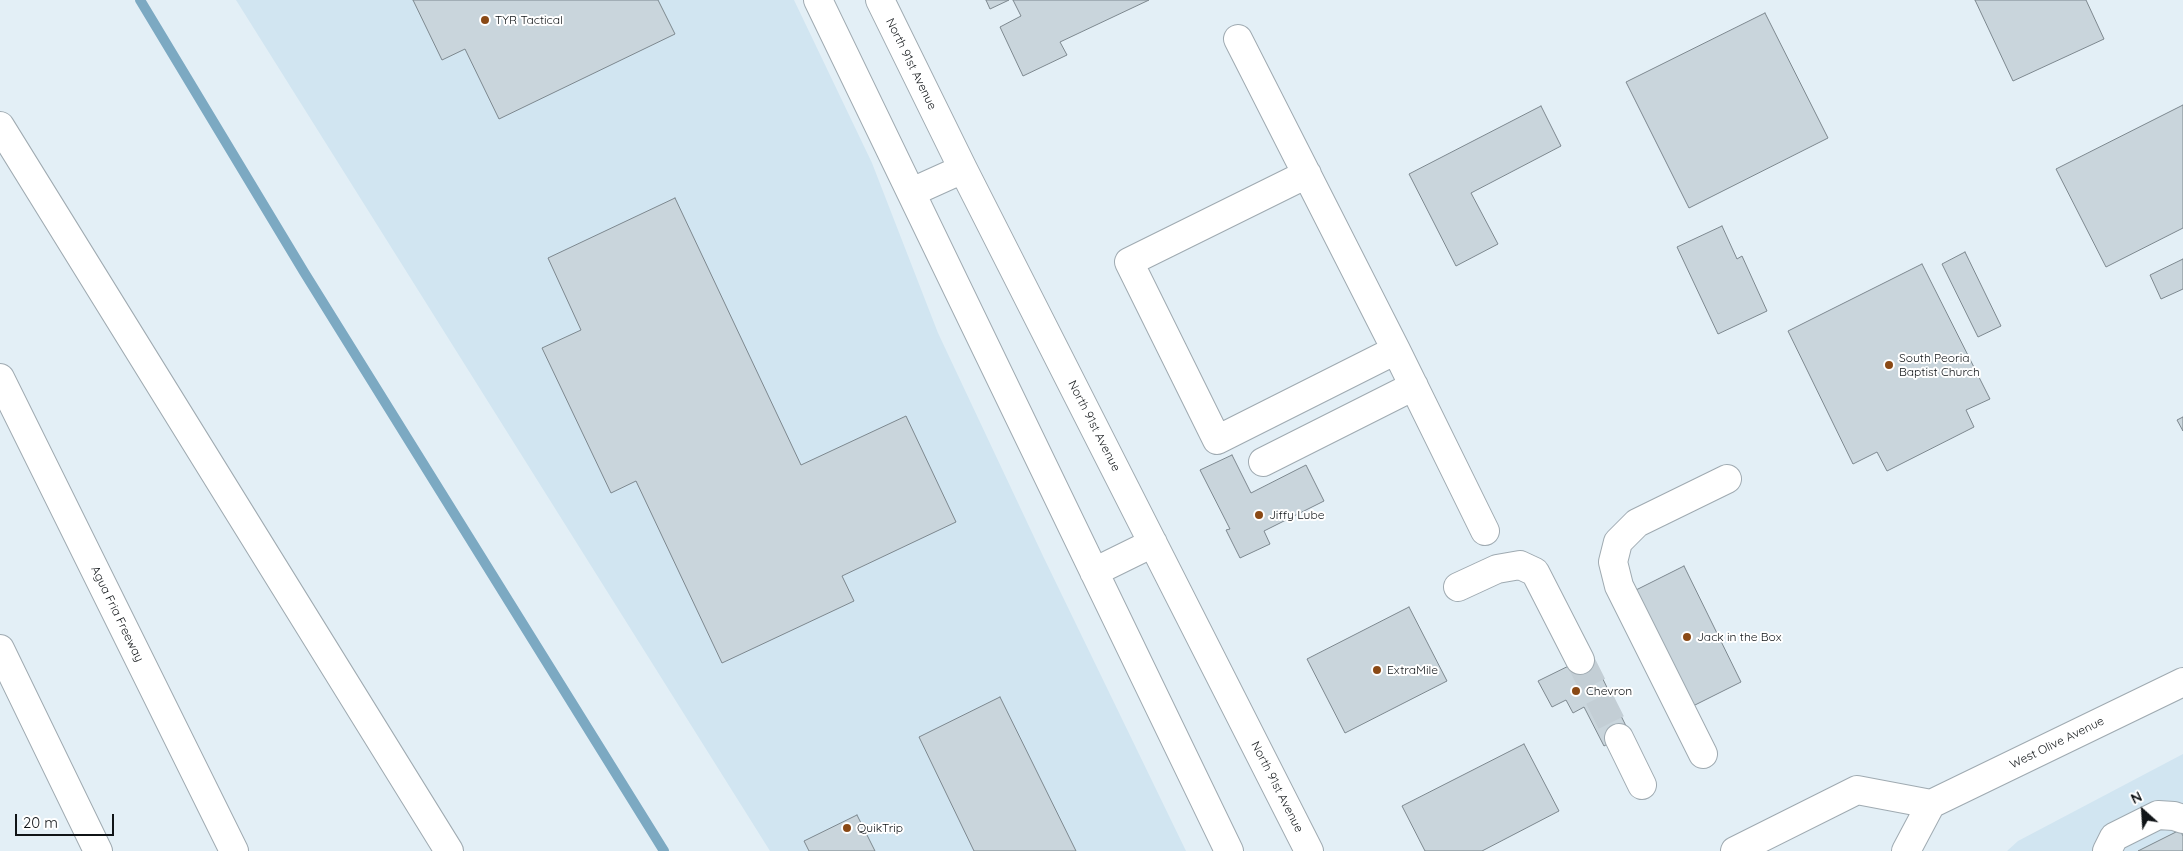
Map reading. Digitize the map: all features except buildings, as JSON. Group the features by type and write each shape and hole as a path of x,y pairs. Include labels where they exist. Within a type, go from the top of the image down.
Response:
{"main road":[{"path":"818,0 1229,851"},
{"name":"North 91st Avenue","path":"880,0 963,169 1309,851"},
{"path":"1238,39 1396,350 1485,531"},
{"path":"0,126 449,851"},
{"path":"912,192 963,169"},
{"path":"1307,174 1129,262 1217,440 1396,350"},
{"name":"Agua Fria Freeway","path":"0,378 234,851"},
{"path":"1263,462 1414,386"},
{"path":"1703,754 1619,586 1613,562 1618,542 1637,523 1727,479"},
{"path":"1094,572 1153,543"},
{"path":"1458,586 1497,569 1520,564 1535,572 1580,660"},
{"path":"0,649 98,851"},
{"name":"West Olive Avenue","path":"1931,804 2183,682"},
{"path":"1619,738 1642,785"},
{"path":"1735,851 1857,790 1931,804 1906,851"},
{"path":"2107,851 2114,838 2158,815 2174,816 2183,819"}],"shaded area":[{"path":"236,0 794,0 872,163 938,333 1043,556 1186,851 770,851"},
{"path":"2183,754 2183,851 2007,851 2018,841"}],"waterway":[{"path":"140,0 304,272 664,851"}],"tunnel":[{"path":"1580,660 1619,738"}],"place":[{"name":"TYR Tactical","path":"485,20"},
{"name":"South Peoria Baptist Church","path":"1889,365"},
{"name":"Jiffy Lube","path":"1259,515"},
{"name":"Jack in the Box","path":"1687,637"},
{"name":"ExtraMile","path":"1377,670"},
{"name":"Chevron","path":"1576,691"},
{"name":"QuikTrip","path":"847,828"}]}
